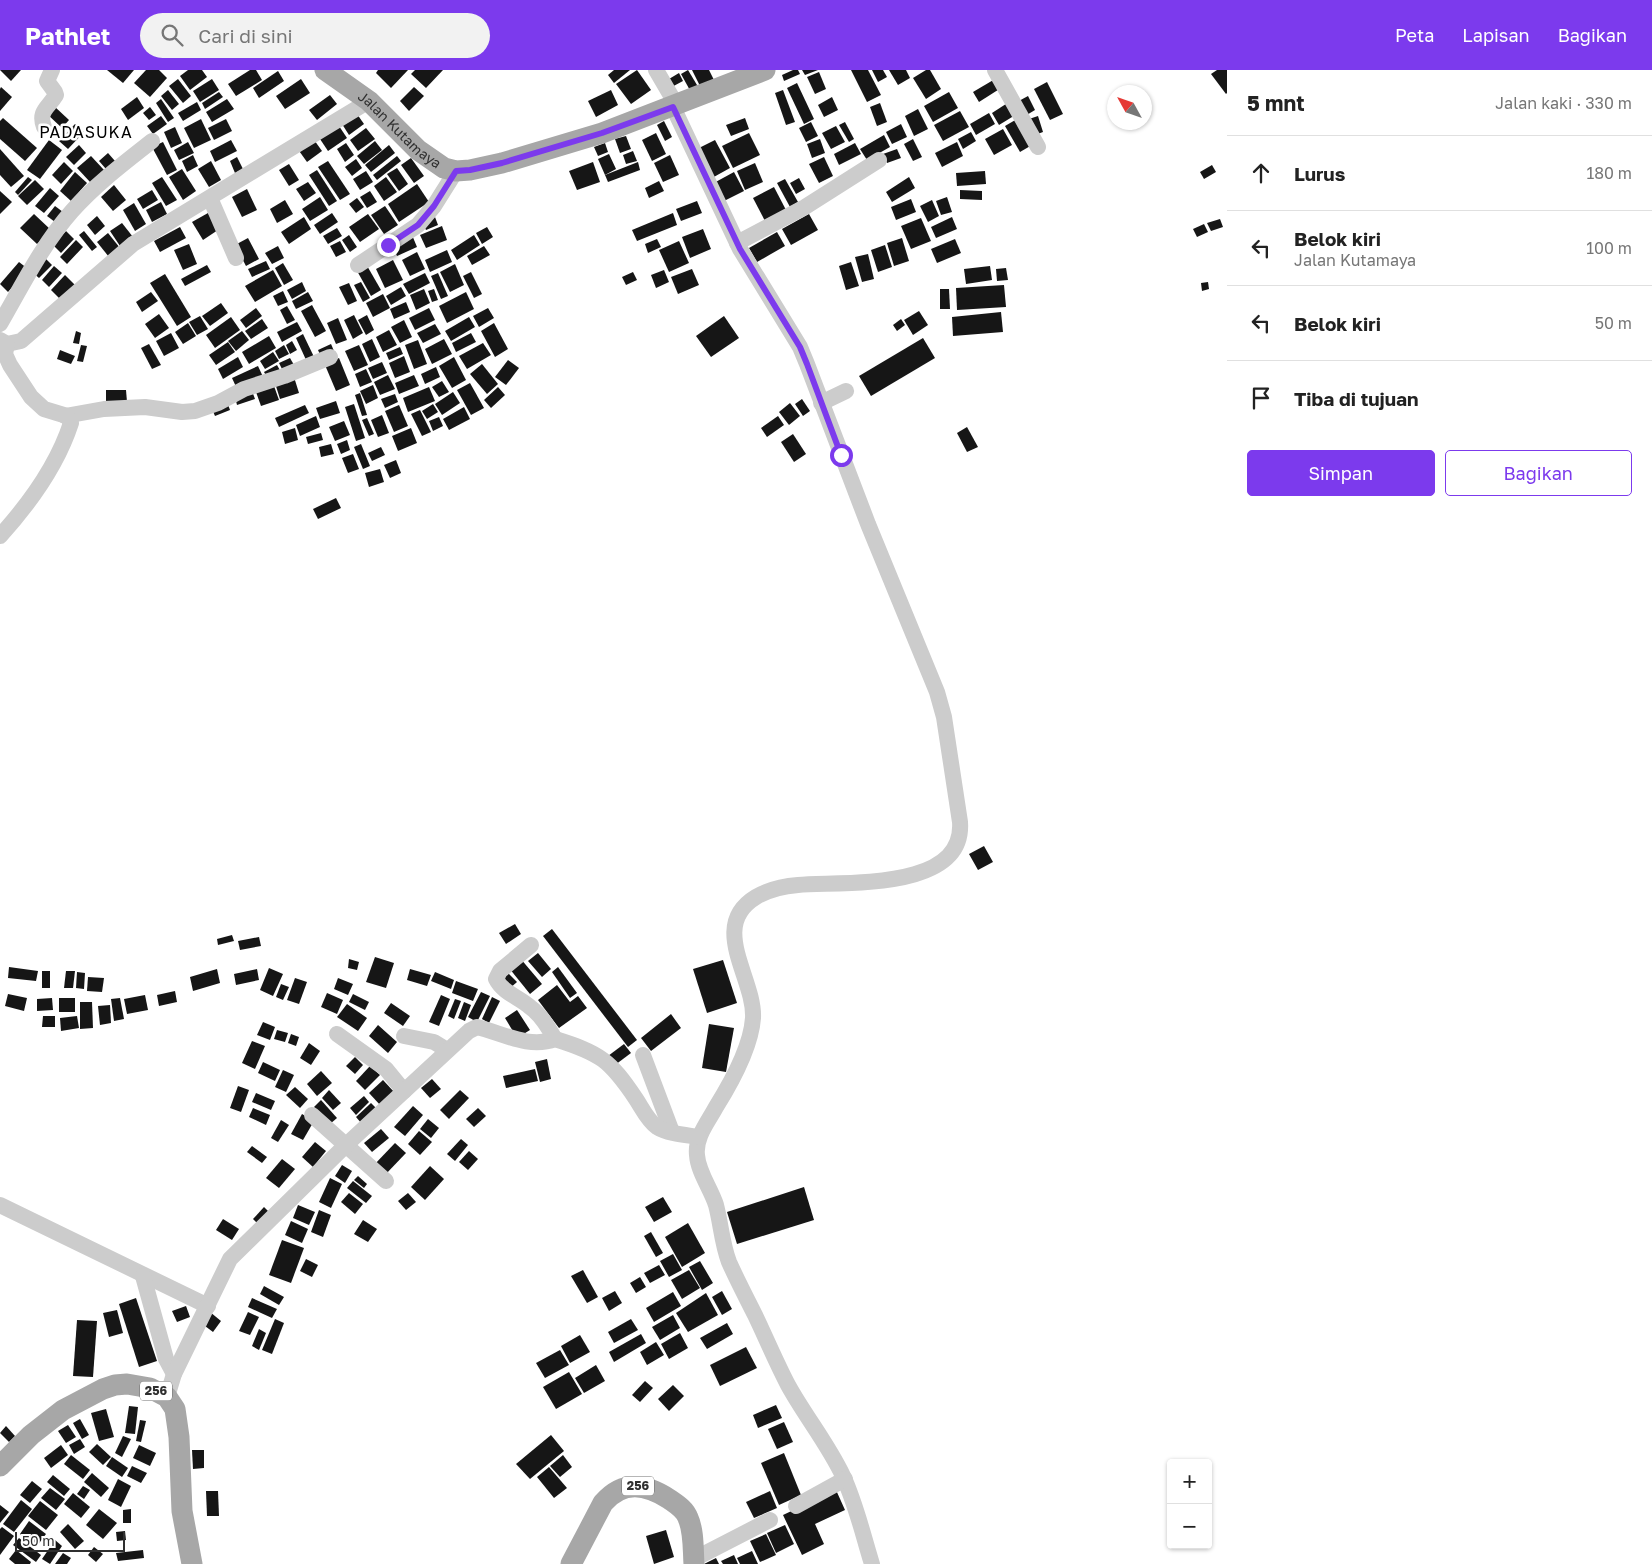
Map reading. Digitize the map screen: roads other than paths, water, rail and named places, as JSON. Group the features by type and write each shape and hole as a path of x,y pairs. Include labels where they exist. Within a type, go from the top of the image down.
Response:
{"main road":[{"name":"Jalan Kutamaya","path":"325,70 368,101 418,150 444,168 456,171 502,163 602,133 765,70"},
{"name":"256","path":"0,1466 31,1435 63,1410 103,1389 127,1384 150,1388 167,1397 175,1409 179,1437 182,1510 192,1564"},
{"name":"256","path":"571,1564 603,1503 615,1493 635,1486 643,1486 657,1491 679,1506 687,1515 694,1562"}],"street":[{"path":"44,127 41,118 42,114 56,96 56,92 47,81 52,70"},
{"path":"656,70 675,106 737,243 800,347 807,364 868,524 937,692 944,717 961,833 955,848 942,862 903,878 866,883 795,885 766,893 747,904 738,915 733,931 735,944 753,1002 753,1020 746,1047 724,1093 698,1137 697,1156 699,1166 716,1207 729,1262 788,1385 845,1479 872,1564"},
{"path":"995,70 1038,147"},
{"path":"0,536 24,509 48,473 68,430 70,421 65,416 44,409 30,398 10,365 5,354 4,342 15,343 24,339 133,244 368,101"},
{"path":"0,324 39,255 72,211 116,169 152,141"},
{"path":"737,243 805,207 879,160"},
{"path":"358,265 418,225 434,206 456,171"},
{"path":"210,198 236,258"},
{"path":"65,416 104,409 145,407 182,412 195,411 218,403 244,389 284,376 330,357"},
{"path":"821,404 846,391"},
{"path":"531,945 500,971 496,979 499,986 534,1010 546,1024 555,1039 598,1055 609,1063 656,1126 672,1132 698,1137"},
{"path":"167,1397 174,1374 230,1259 346,1145 447,1050 469,1031 477,1028 533,1044 545,1043 555,1039"},
{"path":"337,1034 386,1069 404,1091"},
{"path":"404,1036 434,1042 447,1050"},
{"path":"643,1055 672,1132"},
{"path":"312,1115 386,1181"},
{"path":"0,1205 208,1306"},
{"path":"143,1276 166,1359 174,1374"},
{"path":"796,1506 845,1479"},
{"path":"694,1562 770,1520"}],"district":[{"name":"PADASUKA","path":"86,132"}]}
